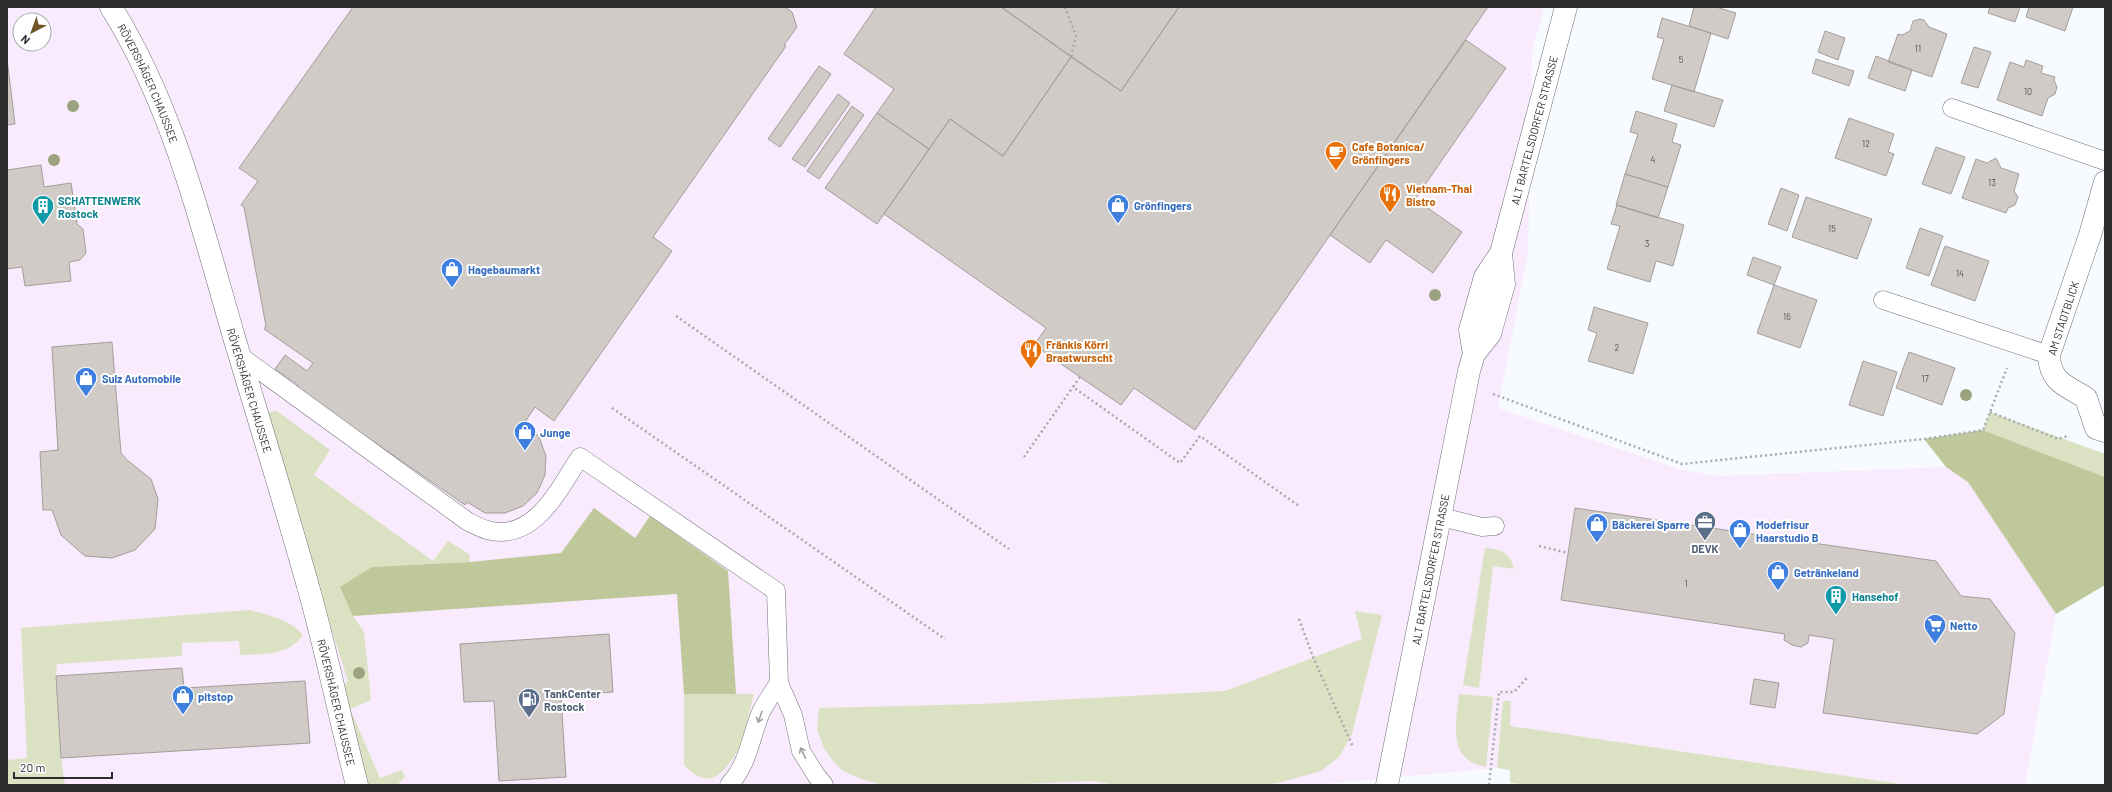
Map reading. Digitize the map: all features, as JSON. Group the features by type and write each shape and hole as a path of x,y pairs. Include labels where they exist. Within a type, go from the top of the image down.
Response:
{"street":[{"name":"RÖVERSHÄGER CHAUSSEE","path":"111,7 150,78 170,125 221,285 240,356 312,599 357,785"},
{"name":"ALT BARTELSDORFER STRASSE","path":"1387,785 1466,386 1474,354 1490,334 1504,284 1501,253 1566,7"},
{"name":"AM STADTBLICK","path":"2100,429 2086,398 2058,380 2050,369 2049,355 2097,238 2105,182"}],"lane":[{"path":"1952,108 2105,161"},
{"path":"1883,300 2017,343 2049,355"},
{"path":"240,356 467,521 487,530 510,531 528,524 543,512 580,457 776,591 779,683 793,715 801,751 824,785"},
{"path":"1441,517 1482,527 1495,526"},
{"path":"729,785 739,774 762,712 779,683"}],"path":[{"path":"1065,7 1076,36 1071,57"},
{"path":"676,316 1009,548"},
{"path":"1466,386 1496,395 1682,464 1924,439 1983,430 2017,343"},
{"path":"1024,457 1080,378"},
{"path":"1073,387 1180,463 1200,436 1299,506"},
{"path":"612,408 945,639"},
{"path":"1990,412 2058,438 2100,429"},
{"path":"1539,546 1568,553"},
{"path":"1299,619 1313,657 1352,747"},
{"path":"1489,785 1499,692 1514,692 1527,678"}],"shaded area":[{"path":"7,7 1544,7 1532,52 1528,252 1498,408 1679,469 1718,476 1946,467 1968,482 2056,614 2025,785 1907,785 1509,726 1511,702 1503,701 1497,768 1312,785 7,785"}],"green space":[{"path":"277,411 330,450 314,475 433,561 448,541 469,554 470,562 372,567 353,616 364,632 371,700 350,709 380,778 402,770 405,777 397,785 364,785 338,691 348,681 321,596 268,412"},
{"path":"1990,412 2105,454 2105,477 1983,430"},
{"path":"1983,430 2105,477 2105,585 2056,614 1968,482 1946,467 1924,439"},
{"path":"594,508 635,538 650,516 728,571 736,694 684,694 677,594 353,616 340,587 372,567 470,562 561,553"},
{"path":"1485,548 1504,552 1510,558 1514,569 1493,566 1479,688 1463,685"},
{"path":"249,610 285,621 303,635 290,647 267,654 240,655 239,641 182,643 182,656 57,664 56,676 61,758 65,785 7,785 7,760 27,758 21,628"},
{"path":"1355,611 1382,615 1352,734 1339,757 1321,771 1278,783 1260,785 1117,785 1093,781 999,785 884,785 864,780 843,771 833,761 824,748 817,730 819,708 978,704 1225,691 1362,639"},
{"path":"684,694 754,694 739,748 731,761 720,774 714,777 702,778 690,771 684,765"},
{"path":"1459,694 1493,697 1486,767 1474,763 1465,757 1460,749 1456,728"},
{"path":"1503,701 1511,701 1510,726 1907,785 1530,785 1510,783 1510,770 1497,768"}],"building":[{"name":"Hagebaumarkt","path":"353,7 785,7 792,12 797,27 784,45 786,46 653,237 672,251 554,421 535,407 525,422 539,437 546,456 545,475 537,493 523,506 505,513 485,513 467,502 465,505 296,388 298,385 275,369 285,355 307,371 313,363 264,329 266,326 244,207 241,205 258,181 239,168"},
{"path":"876,7 1001,7 1071,57 1003,156 950,119 929,149 877,113 894,89 844,54"},
{"path":"1001,7 1179,7 1121,91"},
{"name":"Grönfingers","path":"1179,7 1488,7 1195,430 1134,388 1121,405 1080,377 1034,345 1046,328 884,214 950,119 1003,156 1071,57 1121,91"},
{"path":"1694,7 1716,7 1736,13 1728,39 1689,26"},
{"path":"1990,7 2020,7 2015,22 1988,13"},
{"path":"2029,7 2073,7 2065,31 2026,17"},
{"path":"1662,18 1711,33 1694,92 1652,79 1664,39 1657,37"},
{"path":"1920,19 1924,20 1929,27 1947,34 1932,77 1888,62 1898,34 1902,35 1910,31 1913,21"},
{"path":"1825,31 1845,38 1838,60 1818,52"},
{"path":"1466,40 1506,68 1415,199 1462,232 1433,273 1386,240 1370,263 1330,235"},
{"path":"1974,47 1991,52 1978,88 1961,83"},
{"path":"1876,56 1912,70 1905,91 1868,78"},
{"path":"7,59 15,124 7,125"},
{"path":"1816,59 1854,71 1849,86 1812,73"},
{"path":"2026,60 2043,66 2041,73 2055,77 2054,80 2057,87 2055,94 2048,98 2042,116 1997,100 2010,62 2024,67"},
{"path":"819,66 831,74 780,147 768,139"},
{"path":"1672,85 1723,100 1714,127 1664,111"},
{"path":"838,94 850,103 805,167 792,159"},
{"path":"852,106 864,115 819,179 807,171"},
{"path":"1636,111 1677,124 1672,142 1681,145 1668,187 1625,174 1638,134 1630,132"},
{"path":"877,113 929,149 877,224 825,188"},
{"path":"1849,118 1894,134 1888,152 1894,154 1886,176 1835,158"},
{"path":"1936,147 1965,157 1951,194 1922,184"},
{"path":"1996,158 2001,168 2019,174 2014,191 2018,197 2015,205 2008,208 2006,213 1962,198 1976,159 1987,163"},
{"name":"SCHATTENWERK Rostock","path":"41,165 44,187 71,183 77,224 83,229 86,253 80,260 69,262 71,281 25,286 22,267 7,269 7,170"},
{"path":"1625,174 1668,187 1658,218 1616,205"},
{"path":"1781,188 1799,195 1787,231 1768,224"},
{"path":"1806,197 1872,219 1857,259 1792,237"},
{"path":"1617,205 1684,225 1673,266 1656,261 1650,282 1607,269 1620,226 1611,224"},
{"path":"1920,228 1943,236 1929,276 1906,268"},
{"path":"1945,246 1989,261 1975,301 1931,285"},
{"path":"1753,257 1781,267 1774,285 1747,275"},
{"path":"1774,285 1817,300 1800,348 1757,333"},
{"path":"1594,307 1648,323 1633,374 1588,361 1597,333 1588,330"},
{"name":"Sulz Automobile","path":"112,342 121,453 127,460 151,479 158,499 155,529 135,550 112,558 85,556 61,535 52,510 43,510 40,452 58,450 52,347"},
{"path":"1909,352 1955,368 1942,405 1896,388"},
{"path":"1863,361 1897,372 1883,416 1849,405"},
{"name":"Hansehof","path":"1575,508 1936,561 1961,596 1990,599 2015,633 2004,714 1977,734 1823,713 1834,639 1809,635 1808,643 1801,647 1792,645 1784,640 1785,634 1561,600"},
{"name":"TankCenter Rostock","path":"609,634 613,692 561,696 566,777 499,781 494,701 464,702 460,644"},
{"name":"pitstop","path":"182,668 184,688 305,681 310,743 61,758 56,676"},
{"path":"1754,679 1779,683 1775,708 1750,704"}],"place":[{"name":"Cafe Botanica/ Grönfingers","path":"1336,172"},
{"name":"Vietnam-Thai Bistro","path":"1390,214"},
{"name":"Grönfingers","path":"1118,224"},
{"name":"SCHATTENWERK Rostock","path":"43,226"},
{"name":"Hagebaumarkt","path":"452,288"},
{"name":"Fränkis Körri Braatwurscht","path":"1031,370"},
{"name":"Sulz Automobile","path":"86,398"},
{"name":"Junge","path":"525,452"},
{"name":"DEVK","path":"1705,542"},
{"name":"Bäckerei Sparre","path":"1597,544"},
{"name":"Modefrisur Haarstudio B","path":"1740,550"},
{"name":"Getränkeland","path":"1778,592"},
{"name":"Hansehof","path":"1836,616"},
{"name":"Netto","path":"1935,644"},
{"name":"pitstop","path":"183,716"},
{"name":"TankCenter Rostock","path":"529,718"}]}
